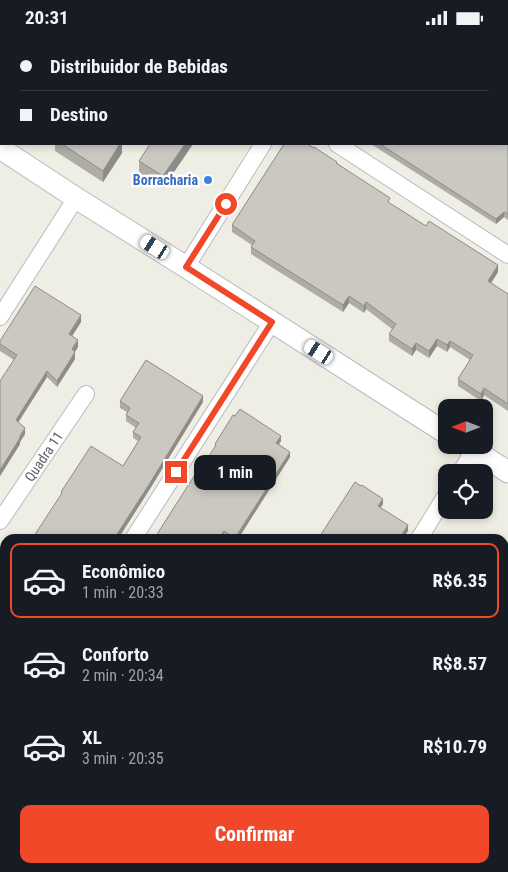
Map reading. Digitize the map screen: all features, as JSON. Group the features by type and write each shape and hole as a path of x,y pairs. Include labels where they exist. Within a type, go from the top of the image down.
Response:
{"street":[{"path":"186,267 262,145"},
{"path":"339,145 508,255"},
{"path":"0,148 438,428"},
{"path":"0,317 76,198"},
{"path":"136,534 272,322"},
{"name":"Quadra 11","path":"0,521 86,394"},
{"path":"479,454 508,473"},
{"path":"422,534 438,508"}],"building":[{"path":"64,145 119,145 103,171"},
{"path":"149,145 184,145 163,176 139,161"},
{"path":"283,145 309,145 390,198 388,202 426,226 429,221 498,265 488,281 508,294 508,404 484,388 481,394 458,379 473,355 450,341 447,345 437,339 429,351 416,343 412,349 389,334 396,324 366,302 364,306 349,296 343,305 251,247 255,241 232,225"},
{"path":"382,145 508,145 508,214 504,212 496,219"},
{"path":"35,286 81,315 69,334 78,340 72,349 75,352 57,381 47,371 16,420 25,428 0,470 0,381 17,355 0,344 0,341"},
{"path":"146,360 203,396 117,534 35,534 91,446 123,466 141,437 133,432 139,423 126,415 130,408 120,401"},
{"path":"240,409 281,436 276,443 290,452 238,534 229,534 224,531 222,534 157,534 196,473 198,474 233,415 235,416"},
{"path":"355,482 383,499 378,506 408,525 402,534 321,534"}],"place":[{"name":"Borracharia","path":"208,180"}],"route":[{"path":"176,472 272,322 186,267 226,204"}]}
